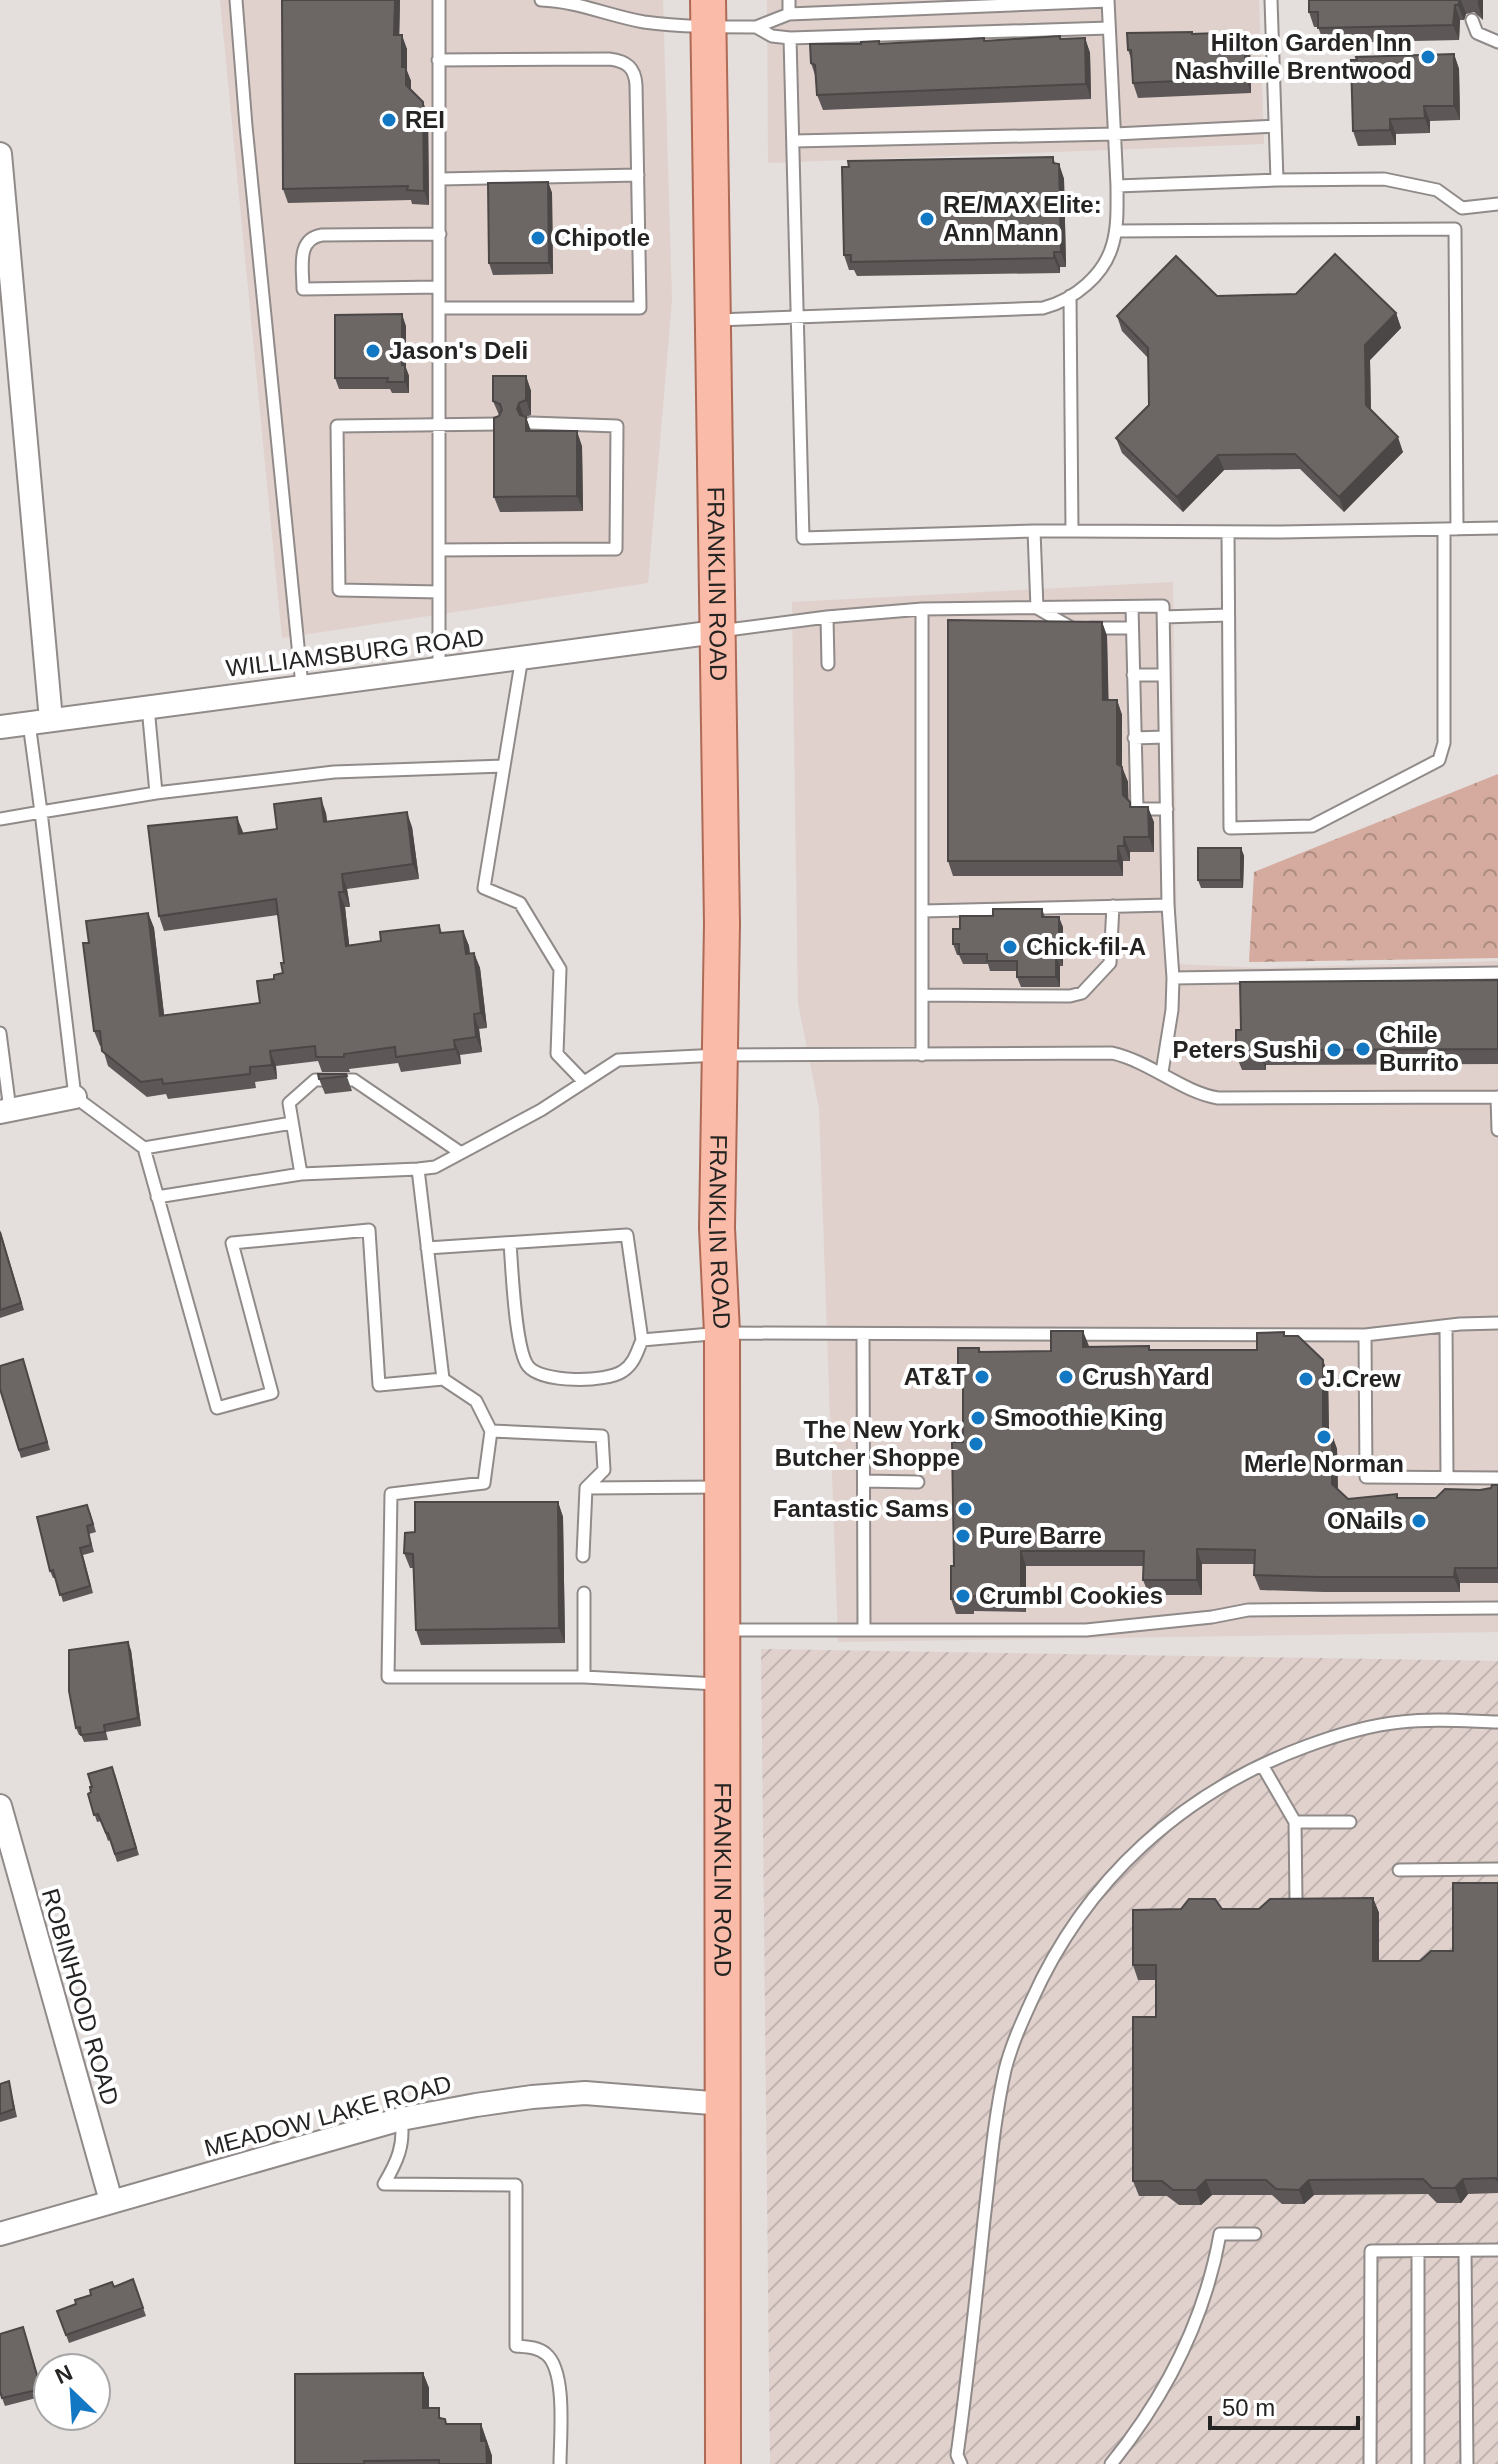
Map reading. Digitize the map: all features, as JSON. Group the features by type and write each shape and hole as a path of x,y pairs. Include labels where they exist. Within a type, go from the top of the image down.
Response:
{"main road":[{"name":"FRANKLIN ROAD","path":"708,13 722,924 717,1228 722,1333 723,2464"}],"street":[{"path":"0,154 40,721"},
{"name":"WILLIAMSBURG ROAD","path":"0,727 716,632"},
{"path":"5,1111 75,1097"},
{"name":"ROBINHOOD ROAD","path":"0,1806 111,2201"},
{"name":"MEADOW LAKE ROAD","path":"0,2234 401,2119 532,2097 585,2093 724,2104"}],"lane":[{"path":"236,0 302,686"},
{"path":"439,0 439,669"},
{"path":"541,0 578,4 647,22 708,13 756,27 772,36 790,38 1109,28"},
{"path":"789,0 789,14"},
{"path":"1271,0 1277,180"},
{"path":"713,320 1043,308 1085,286 1104,265 1116,231 1117,186 1108,1 789,14 756,27"},
{"path":"1472,20 1473,27 1482,37 1498,42"},
{"path":"790,38 803,538 1034,531 1498,528"},
{"path":"438,60 609,59 626,63 632,69 636,78 640,308 439,308"},
{"path":"794,141 1115,134 1275,126"},
{"path":"441,179 638,175"},
{"path":"1117,186 1384,179 1437,190 1462,208 1498,204"},
{"path":"1228,532 1230,828 1312,826 1439,760 1444,743 1451,530 1455,229 1462,208"},
{"path":"1116,231 1455,229"},
{"path":"439,287 303,289 303,253 306,242 313,236 440,234"},
{"path":"1070,296 1072,531"},
{"path":"439,550 616,549 617,426 531,423"},
{"path":"439,592 339,590 337,426 499,424"},
{"path":"1034,531 1037,608"},
{"path":"716,632 827,617 922,609 1163,606 1168,905 1173,978 1172,1010 1162,1072"},
{"path":"1132,607 1137,809 1167,809"},
{"path":"1037,608 1072,628 1132,628"},
{"path":"922,609 922,1055"},
{"path":"1163,617 1228,615"},
{"path":"827,617 828,664"},
{"path":"522,657 484,888 520,903 560,969 557,1054 584,1082"},
{"path":"1133,675 1164,675"},
{"path":"148,707 156,793"},
{"path":"40,721 41,812 75,1097 144,1148 217,1408 272,1393 232,1243 369,1230 379,1385 443,1379 476,1401 491,1431 484,1483 391,1494 388,1677 584,1677 722,1685"},
{"path":"1134,738 1165,737"},
{"path":"0,819 156,793 334,772 504,766"},
{"path":"923,911 1168,905"},
{"path":"923,995 1070,996 1082,993 1110,963 1113,906"},
{"path":"1173,978 1498,973"},
{"path":"0,1033 5,1111"},
{"path":"157,1197 301,1174 435,1167 541,1110 618,1060 719,1055 1112,1053 1162,1072 1200,1094 1218,1098 1498,1097 1498,1130"},
{"path":"301,1174 289,1103 315,1080 354,1080 461,1153"},
{"path":"144,1148 292,1123"},
{"path":"418,1169 443,1379"},
{"path":"427,1248 627,1235 642,1340 634,1360 621,1373 582,1380 540,1376 527,1365 515,1311 510,1243"},
{"path":"642,1340 722,1333 1365,1335 1498,1323"},
{"path":"1446,1326 1447,1478"},
{"path":"863,1334 864,1630"},
{"path":"1365,1335 1366,1477 1498,1478"},
{"path":"491,1431 602,1436 604,1470 586,1488 583,1556"},
{"path":"864,1481 918,1482"},
{"path":"586,1488 722,1487"},
{"path":"584,1593 584,1677"},
{"path":"721,1630 1086,1630 1212,1617 1248,1610 1498,1608"},
{"path":"945,2464 959,2459 995,2125 1006,2067 1027,2011 1056,1951 1118,1867 1179,1813 1210,1792 1262,1765 1322,1741 1400,1722 1498,1722"},
{"path":"1262,1765 1295,1822 1296,1901"},
{"path":"1295,1822 1350,1822"},
{"path":"1399,1870 1498,1869"},
{"path":"401,2119 403,2145 384,2184 516,2185 516,2346 530,2347 546,2354 557,2371 560,2464"},
{"path":"1111,2464 1141,2427 1166,2386 1200,2308 1213,2271 1220,2234 1255,2234"},
{"path":"1370,2464 1371,2251 1498,2250"},
{"path":"1418,2251 1418,2464"},
{"path":"1465,2251 1467,2464"}],"shaded area":[{"path":"220,0 663,0 672,300 648,583 282,638"},
{"path":"767,0 1259,0 1264,144 768,163"},
{"path":"1173,582 1177,964 1264,968 1498,961 1498,1632 838,1642 819,1108 798,1003 792,602"},
{"path":"761,1649 1498,1661 1498,2464 770,2464"}],"green space":[{"path":"1498,774 1498,958 1249,962 1254,872"}],"building":[{"path":"282,0 395,0 394,35 402,35 402,67 406,67 406,85 423,102 424,191 407,190 408,186 283,189"},
{"path":"1309,0 1460,0 1455,5 1453,25 1318,28 1318,12 1309,12"},
{"path":"1244,32 1246,78 1133,83 1127,33"},
{"path":"1060,36 1060,39 1085,38 1086,84 817,95 815,65 811,63 810,44 984,38 984,41"},
{"path":"1454,54 1454,106 1424,106 1425,118 1390,119 1390,130 1353,131 1351,60 1357,60 1356,57"},
{"path":"1053,157 1053,163 1059,164 1061,252 1054,252 1054,258 851,262 851,255 844,255 842,167 849,167 848,161"},
{"path":"548,182 549,263 489,263 488,183"},
{"path":"1335,254 1396,313 1365,345 1366,405 1398,437 1339,497 1295,454 1218,455 1177,497 1116,438 1149,405 1148,348 1117,316 1176,256 1217,296 1296,294"},
{"name":"Jason's Deli","path":"402,314 405,382 387,382 388,378 335,378 335,315"},
{"path":"493,376 526,376 526,400 519,403 517,409 520,415 526,417 526,431 577,431 577,496 494,497 494,418 502,410 500,404 493,401"},
{"path":"948,620 1102,622 1103,700 1117,700 1117,764 1122,767 1123,795 1130,802 1130,807 1148,807 1149,837 1124,837 1124,846 1118,846 1118,861 948,861"},
{"path":"321,798 324,822 407,812 413,864 342,874 344,892 339,892 346,946 381,941 380,932 439,925 440,933 463,931 466,954 474,953 481,1013 474,1014 476,1037 454,1040 455,1049 396,1057 395,1047 344,1054 344,1057 316,1057 315,1046 270,1051 272,1065 250,1067 250,1074 163,1084 162,1079 141,1082 102,1051 100,1031 94,1031 83,943 89,943 86,921 148,913 160,1016 260,1003 257,981 274,979 274,975 283,973 276,899 159,916 148,826 237,817 239,834 277,829 274,804"},
{"path":"1198,848 1241,848 1241,880 1198,880"},
{"name":"Chick-fil-A","path":"993,909 1042,909 1042,917 1059,917 1056,977 1017,977 1017,961 987,961 987,954 959,954 959,944 953,944 953,929 960,929 960,916 993,916"},
{"path":"1498,980 1498,1049 1260,1050 1260,1055 1236,1055 1236,1030 1241,1030 1240,982"},
{"path":"318,1074 346,1074 347,1076 319,1079"},
{"path":"0,1232 21,1303 0,1310"},
{"path":"1051,1331 1083,1331 1083,1347 1149,1346 1149,1350 1257,1350 1257,1333 1284,1332 1284,1336 1298,1336 1323,1360 1323,1426 1332,1435 1332,1484 1348,1499 1397,1494 1397,1498 1436,1498 1445,1489 1480,1490 1498,1485 1498,1568 1455,1568 1454,1577 1254,1575 1255,1550 1197,1549 1197,1580 1143,1580 1144,1551 1021,1551 1021,1597 969,1596 969,1599 951,1599 951,1566 954,1566 952,1442 963,1442 963,1369 958,1369 958,1348 979,1348 979,1352 1051,1351"},
{"path":"23,1359 47,1442 19,1450 0,1389 0,1366"},
{"path":"415,1502 558,1502 559,1628 416,1630 413,1554 404,1553 405,1533 415,1532"},
{"path":"87,1505 93,1524 87,1526 91,1545 80,1548 90,1586 60,1595 53,1570 50,1571 37,1517"},
{"path":"128,1642 138,1718 104,1725 105,1732 81,1735 80,1727 76,1728 69,1691 69,1650"},
{"path":"112,1767 136,1848 115,1854 98,1814 94,1815 88,1794 92,1787 88,1774"},
{"path":"1453,1883 1498,1883 1498,2181 1496,2178 1463,2179 1455,2188 1432,2188 1423,2179 1309,2180 1299,2190 1276,2189 1266,2180 1206,2180 1196,2190 1173,2190 1162,2181 1133,2181 1133,2017 1156,2017 1156,1965 1133,1965 1133,1910 1181,1909 1189,1899 1215,1899 1222,1909 1259,1909 1270,1899 1373,1898 1373,1961 1420,1961 1431,1951 1453,1951"},
{"path":"9,2081 14,2109 0,2114 0,2084"},
{"path":"133,2279 143,2308 66,2335 57,2311 91,2295 90,2290 112,2282 114,2287"},
{"path":"23,2327 32,2358 32,2391 2,2398 0,2334"},
{"path":"423,2373 423,2408 439,2408 439,2418 445,2419 446,2424 481,2424 481,2441 486,2441 487,2464 439,2464 439,2460 295,2464 295,2374"}],"place":[{"name":"Hilton Garden Inn Nashville Brentwood","path":"1428,57"},
{"name":"REI","path":"389,120"},
{"name":"RE/MAX Elite: Ann Mann","path":"927,219"},
{"name":"Chipotle","path":"538,238"},
{"name":"Jason's Deli","path":"373,351"},
{"name":"Chick-fil-A","path":"1010,947"},
{"name":"Chile Burrito","path":"1363,1049"},
{"name":"Peters Sushi","path":"1334,1050"},
{"name":"AT&T","path":"982,1377"},
{"name":"Crush Yard","path":"1066,1377"},
{"name":"J.Crew","path":"1306,1379"},
{"name":"Smoothie King","path":"978,1418"},
{"name":"Merle Norman","path":"1324,1437"},
{"name":"The New York Butcher Shoppe","path":"976,1444"},
{"name":"Fantastic Sams","path":"965,1509"},
{"name":"ONails","path":"1419,1521"},
{"name":"Pure Barre","path":"963,1536"},
{"name":"Crumbl Cookies","path":"963,1596"}]}
